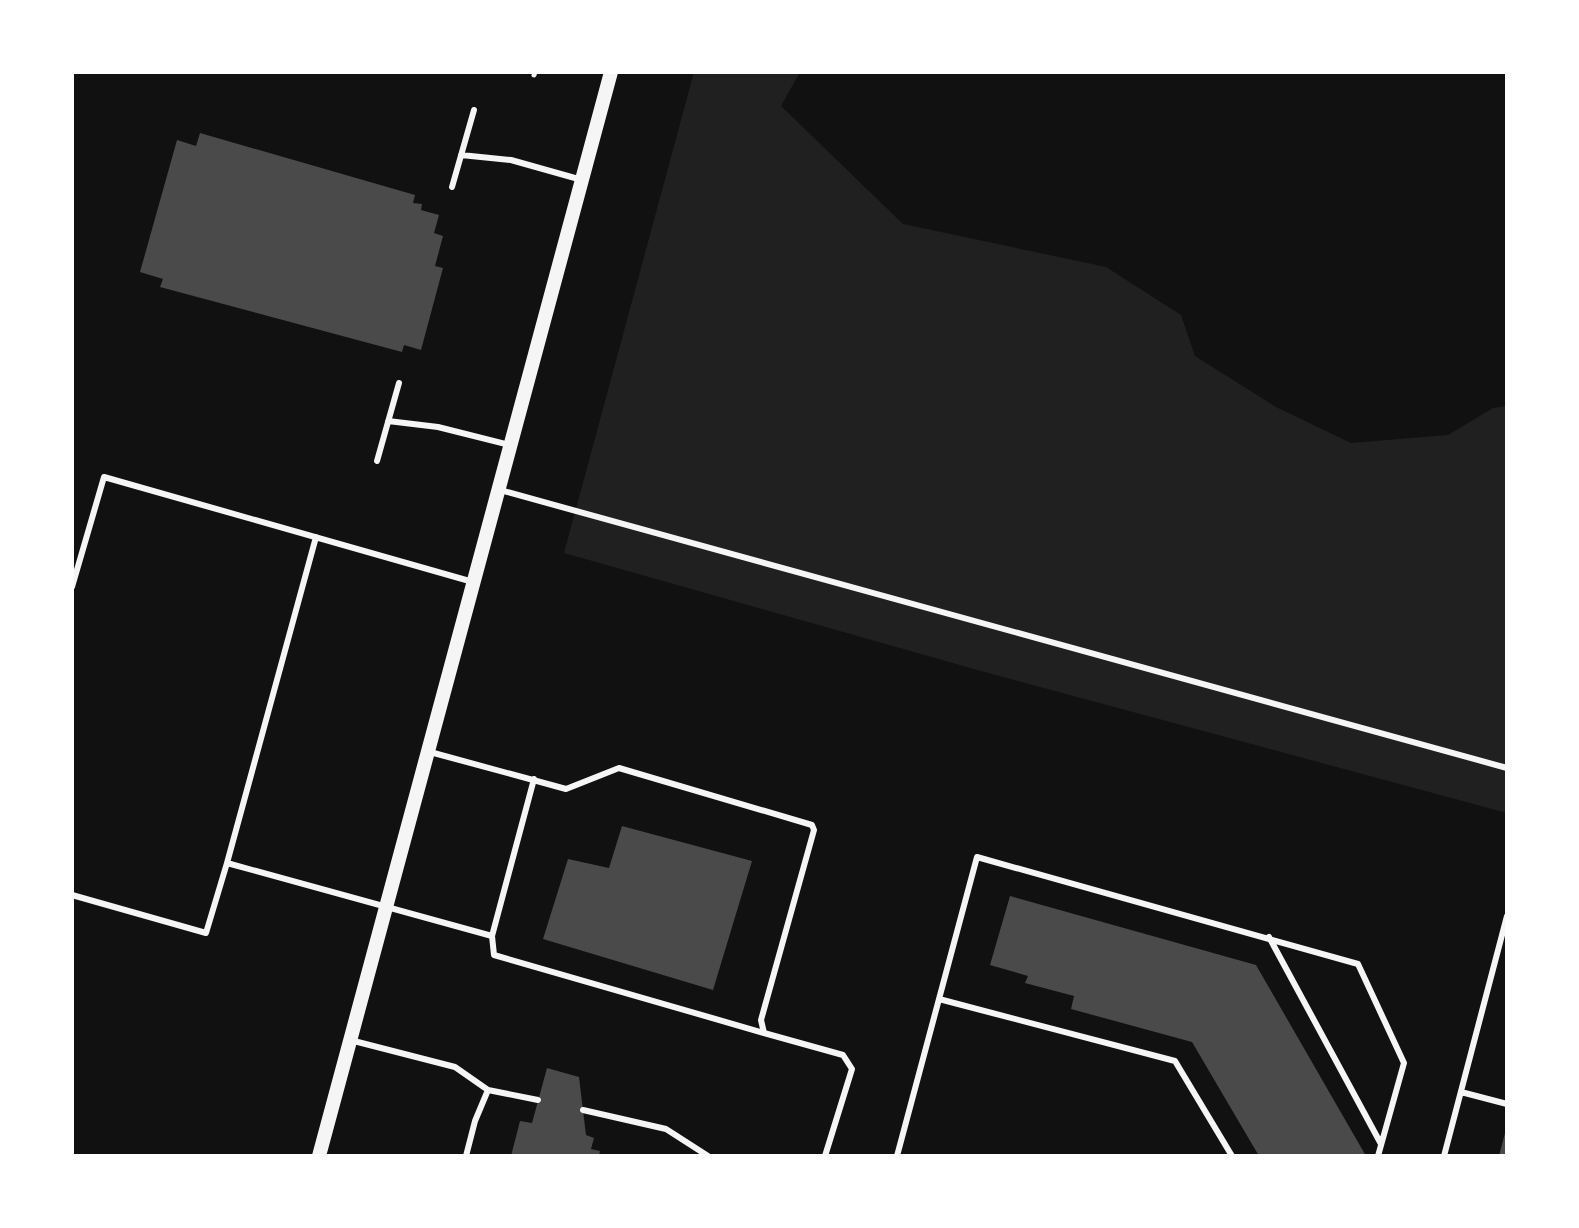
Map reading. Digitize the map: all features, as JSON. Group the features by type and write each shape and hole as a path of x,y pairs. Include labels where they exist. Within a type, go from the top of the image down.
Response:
{"street":[{"path":"319,1156 611,72"}],"lane":[{"path":"452,187 474,110"},
{"path":"461,155 511,160 582,180"},
{"path":"377,461 399,383"},
{"path":"388,421 438,427 510,445"},
{"path":"72,587 104,477 473,582"},
{"path":"497,489 1507,768"},
{"path":"72,895 206,933 316,537"},
{"path":"426,751 566,789 619,768 812,825 814,830 761,1020 764,1033"},
{"path":"534,779 492,936 494,955 843,1055 852,1069 825,1156"},
{"path":"897,1156 977,857 1358,964 1404,1063 1378,1156"},
{"path":"227,863 492,936"},
{"path":"1444,1156 1507,916"},
{"path":"1269,937 1381,1144"},
{"path":"939,999 1175,1061 1232,1156"},
{"path":"350,1040 455,1067 488,1090 538,1100"},
{"path":"466,1156 475,1121 488,1090"},
{"path":"1461,1092 1507,1104"},
{"path":"583,1110 666,1129 708,1156"}],"shaded area":[{"path":"694,72 800,72 781,106 903,224 1106,267 1181,315 1195,356 1276,407 1351,443 1448,435 1493,408 1507,406 1507,813 981,671 564,553"}],"building":[{"path":"200,133 415,195 413,203 422,204 421,210 439,215 434,233 443,236 435,266 443,268 421,350 404,345 402,352 160,287 163,279 140,272 177,140 196,146"},
{"path":"622,826 752,861 713,990 543,939 568,859 609,868"},
{"path":"1010,896 1256,965 1366,1156 1259,1156 1192,1042 1071,1009 1074,996 1025,983 1028,976 990,965"},
{"path":"547,1068 579,1077 586,1135 594,1138 591,1149 600,1151 599,1156 511,1156 520,1121 532,1123"},
{"path":"1506,1129 1507,1156 1499,1156"}]}
